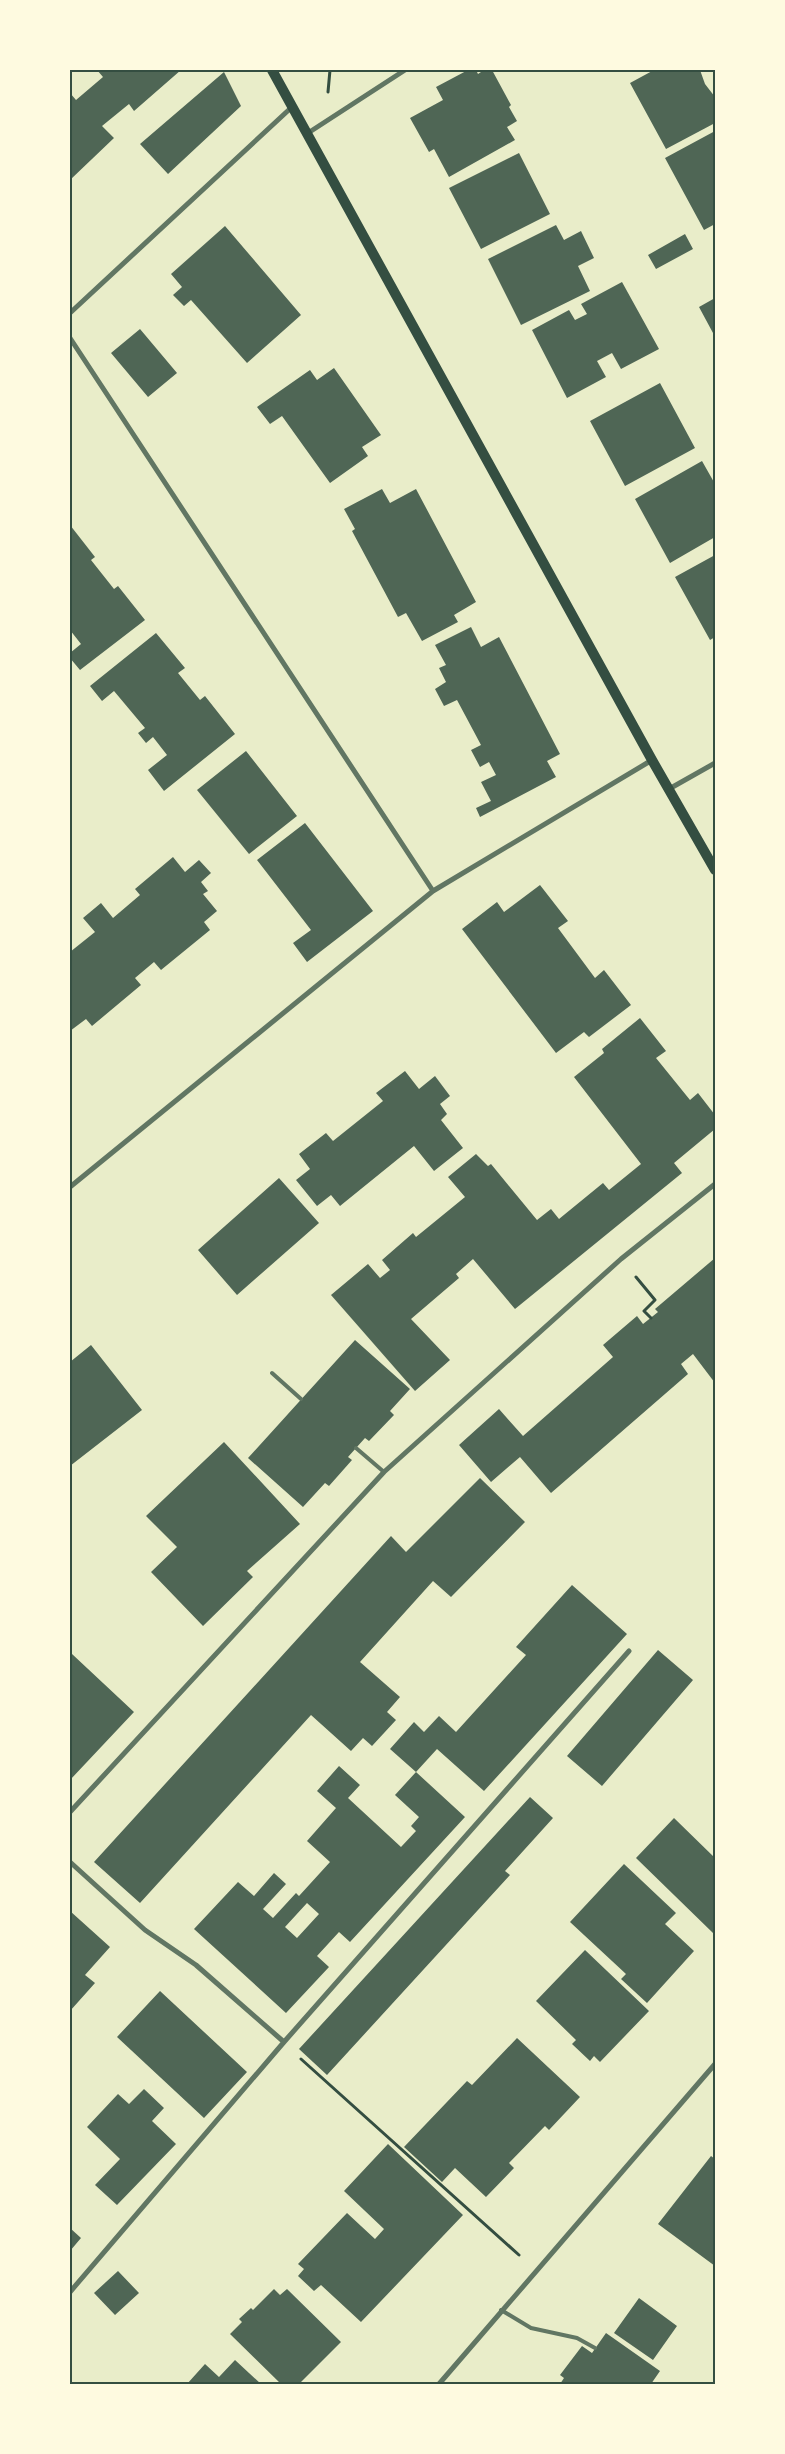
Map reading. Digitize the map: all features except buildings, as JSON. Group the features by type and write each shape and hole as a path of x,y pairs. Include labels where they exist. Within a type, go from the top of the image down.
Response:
{"main road":[{"path":"272,70 652,760 715,870"}],"street":[{"path":"308,133 405,70"},
{"path":"70,313 293,106"},
{"path":"70,338 434,891"},
{"path":"70,1187 434,891 652,760"},
{"path":"669,789 715,762"},
{"path":"70,1812 384,1472 621,1259 715,1184"},
{"path":"70,2292 284,2042 629,1651"},
{"path":"70,1862 145,1930 196,1965 284,2042"},
{"path":"440,2384 715,2064"}],"lane":[{"path":"272,1373 301,1399"},
{"path":"356,1448 384,1472"},
{"path":"502,2310 531,2328 577,2338 595,2348"}],"path":[{"path":"621,1259 655,1300 644,1311 651,1318"},
{"path":"284,2042 309,2067 536,2271"}]}
